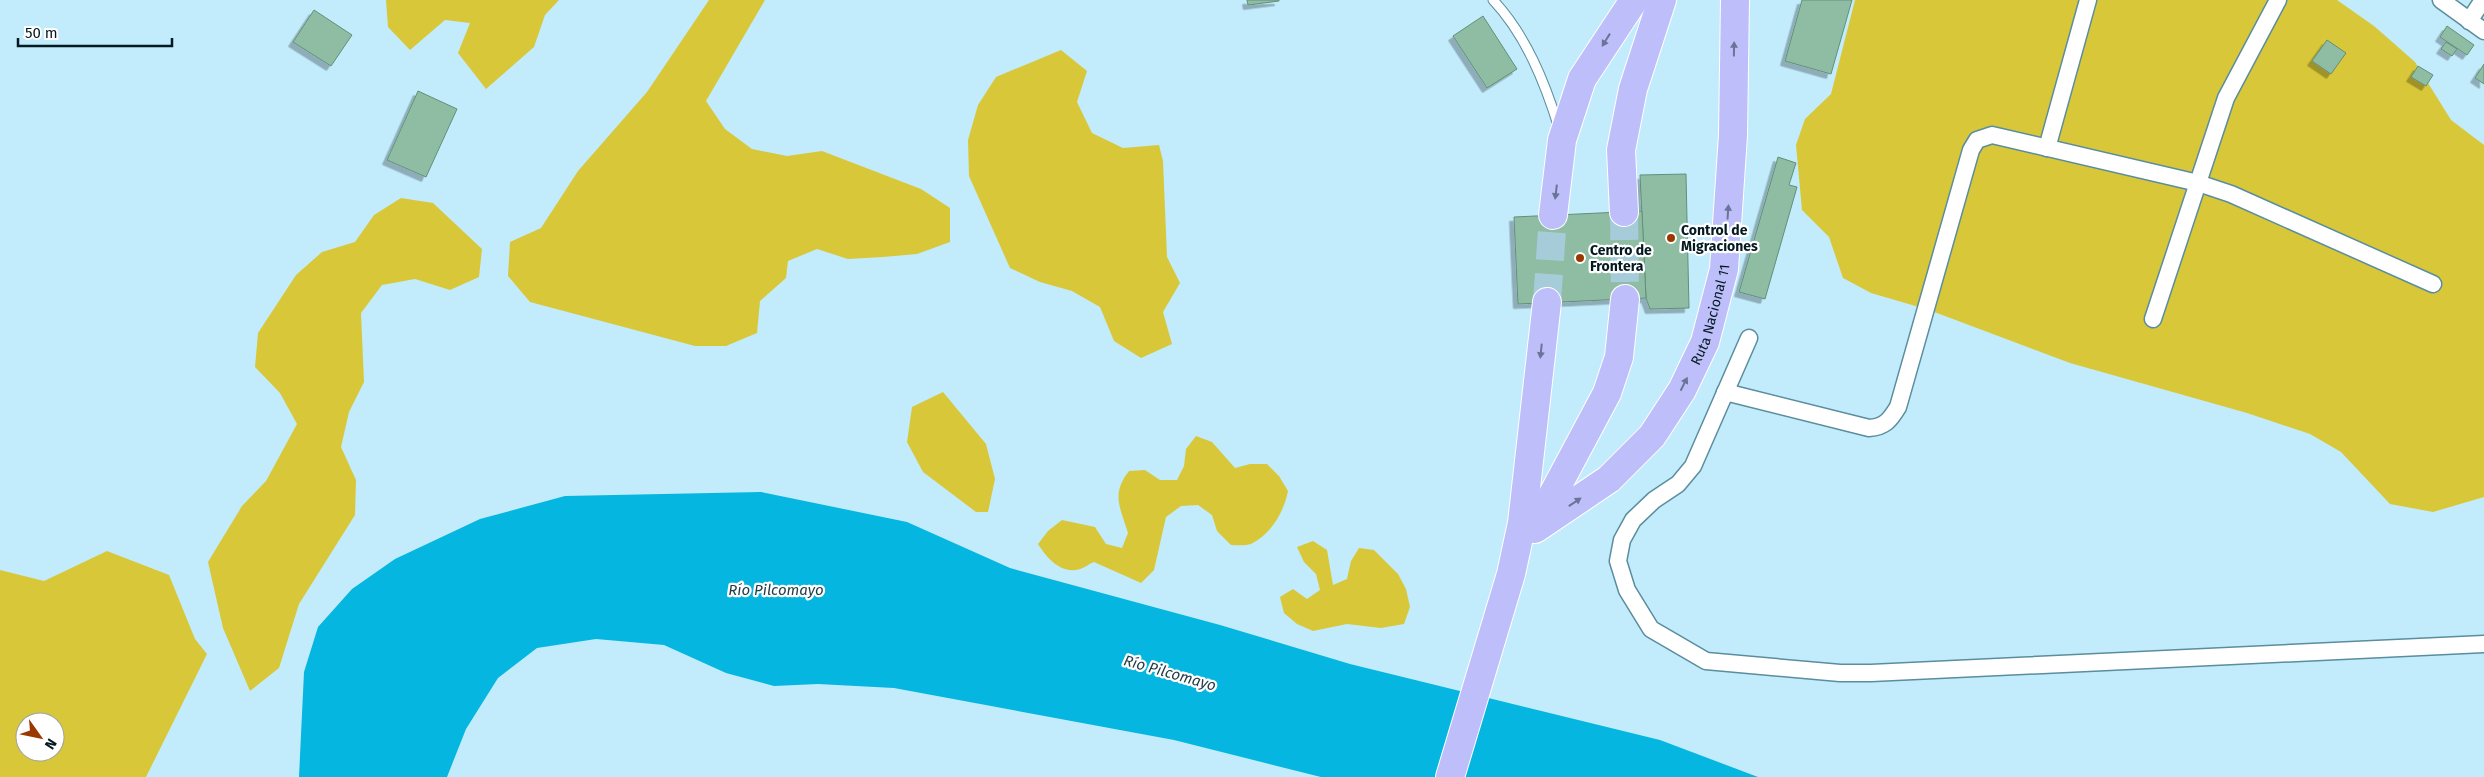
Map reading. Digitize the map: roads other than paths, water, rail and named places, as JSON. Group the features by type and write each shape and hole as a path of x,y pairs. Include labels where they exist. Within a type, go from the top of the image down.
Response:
{"highway":[{"path":"1553,215 1562,140 1582,79 1634,0"},
{"path":"1624,212 1621,150 1633,89 1662,0"},
{"name":"Ruta Nacional 11","path":"1535,529 1609,479 1652,436 1682,390 1705,342 1724,269 1733,135 1735,0"},
{"name":"Ruta Nacional 11","path":"1511,574 1607,393 1619,357 1625,299"},
{"name":"Ruta Nacional 11","path":"1454,765 1490,638 1511,574 1522,523 1547,302"}],"street":[{"path":"2047,148 2088,0"},
{"path":"2153,319 2226,98 2278,0"},
{"path":"2441,0 2484,31"},
{"path":"2470,21 2483,0"},
{"path":"1725,392 1869,428 1878,428 1889,422 1898,407 1971,150 1977,140 1992,135 2198,183 2232,194 2433,284"},
{"path":"1749,338 1693,466 1678,484 1654,500 1633,520 1622,540 1618,561 1626,590 1651,629 1706,661 1840,673 1871,673 2484,644"}],"lane":[{"path":"1493,0 1526,47 1548,91 1562,140"}],"water":[{"name":"Río Pilcomayo","path":"761,492 907,522 1010,568 1220,625 1350,664 1660,740 1758,777 1321,777 1174,740 894,688 818,684 774,686 726,673 664,645 596,639 537,648 498,678 466,729 447,777 299,777 304,672 318,627 352,589 395,559 480,519 565,496"}],"tunnel":[{"path":"1624,212 1625,299"},
{"path":"1547,302 1553,215"}],"place":[{"name":"Control de Migraciones","path":"1671,238"},
{"name":"Centro de Frontera","path":"1580,258"}]}
